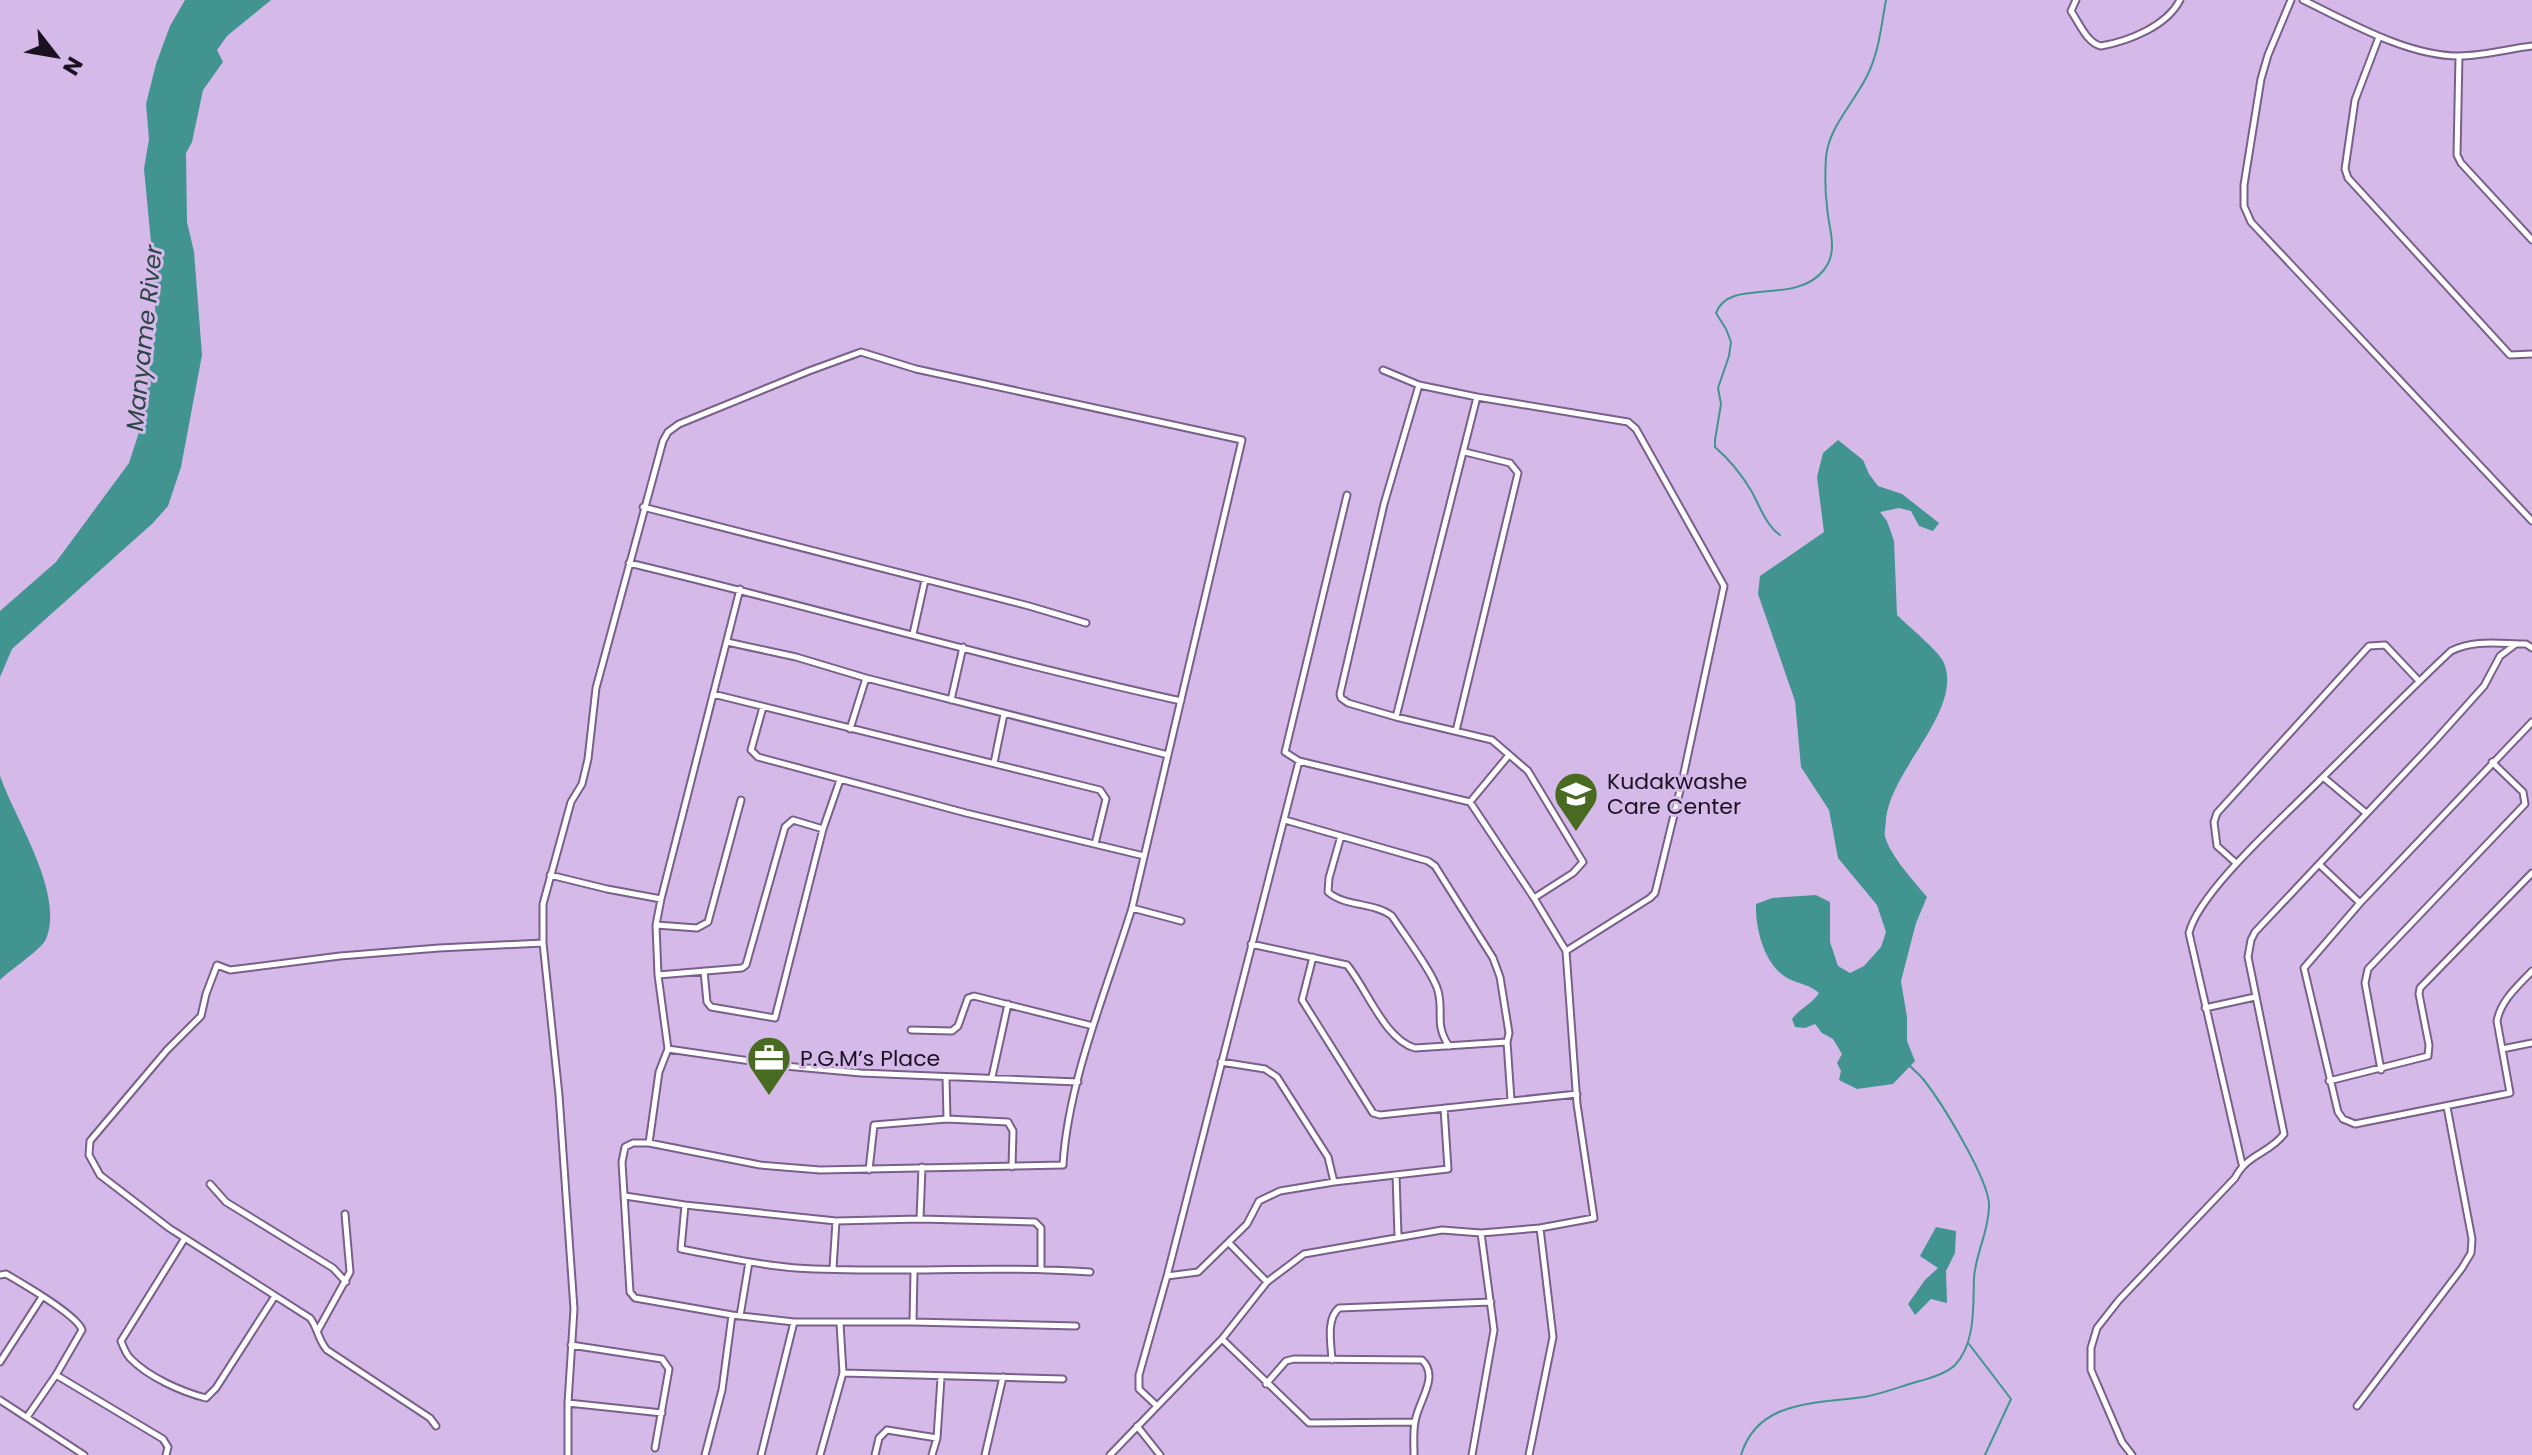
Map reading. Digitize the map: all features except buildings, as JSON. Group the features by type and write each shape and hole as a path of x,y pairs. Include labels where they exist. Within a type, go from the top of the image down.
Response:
{"street":[{"path":"2076,0 2071,11 2091,41 2101,46 2139,34 2173,13 2180,0"},
{"path":"2291,0 2261,79 2244,185 2244,206 2251,222 2532,521"},
{"path":"2303,0 2379,37 2442,55 2459,56 2532,46"},
{"path":"2379,37 2355,100 2345,169 2348,178 2510,355 2532,354"},
{"path":"2459,56 2457,155 2532,240"},
{"path":"568,1455 574,1309 559,1095 543,943 543,904 571,802 582,784 596,688 643,507 663,441 668,432 679,424 861,352 916,369 1242,440 1132,908 1093,1026 1064,1142 1063,1165 820,1170 760,1165 649,1143 633,1143 625,1147 622,1162 632,1295 732,1315 794,1322 1076,1326"},
{"path":"1383,370 1419,385 1599,416 1632,425 1724,586 1655,893 1566,951"},
{"path":"1419,385 1384,504 1340,694 1348,703 1492,740 1528,771 1583,862 1573,873 1534,898"},
{"path":"1396,717 1477,397"},
{"path":"1456,731 1518,473 1510,463 1465,452"},
{"path":"1110,1455 1222,1339 1267,1282 1304,1254 1398,1236 1448,1230 1481,1233 1540,1228 1594,1218 1577,1094 1566,951 1534,898 1470,802 1299,761 1285,752 1347,495"},
{"path":"643,507 1086,623"},
{"path":"629,563 740,589 1071,677 1181,701"},
{"path":"913,634 925,580"},
{"path":"649,1143 659,1072 668,1049 658,975 656,925 740,589"},
{"path":"727,642 796,657 866,678 1168,755"},
{"path":"2242,1164 2205,1008 2190,929 2200,910 2236,863 2451,651 2471,644 2526,644 2532,648"},
{"path":"2132,1455 2122,1442 2091,1370 2091,1348 2097,1328 2119,1300 2235,1178 2242,1164 2278,1142 2284,1134 2248,957 2251,940 2255,932 2484,686 2500,656 2516,644"},
{"path":"2236,863 2217,846 2214,822 2217,813 2369,646 2385,645 2419,681"},
{"path":"951,700 963,647"},
{"path":"850,729 866,678"},
{"path":"713,694 1100,790 1106,799 1095,844"},
{"path":"763,707 751,750 758,757 1144,856"},
{"path":"994,763 1004,714"},
{"path":"2532,722 2360,903 2304,968 2338,1112 2350,1124 2510,1093 2497,1021 2509,995 2532,971"},
{"path":"1470,802 1509,755"},
{"path":"1157,1406 1139,1389 1139,1375 1299,761"},
{"path":"2381,1070 2365,983 2368,969 2525,804 2523,792 2492,762"},
{"path":"2323,777 2366,813"},
{"path":"704,971 707,1002 711,1007 775,1018 823,829 840,780"},
{"path":"656,925 697,928 708,922 741,800"},
{"path":"658,975 742,968 746,965 785,827 793,820 823,829"},
{"path":"1285,820 1428,861 1435,866 1496,964 1509,1033 1511,1100"},
{"path":"1341,836 1328,892 1336,898 1384,910 1392,916 1436,986 1440,1031 1449,1046"},
{"path":"2320,865 2360,903"},
{"path":"2329,1081 2428,1056 2420,988 2532,873"},
{"path":"550,875 661,899"},
{"path":"1132,908 1181,921"},
{"path":"436,1426 430,1418 327,1350 320,1342 310,1318 169,1228 100,1175 89,1155 90,1141 167,1050 201,1016 217,965 230,970 340,956 543,943"},
{"path":"1251,944 1347,965 1399,1042 1415,1048 1507,1042"},
{"path":"1313,957 1302,1000 1373,1113 1380,1115 1577,1094"},
{"path":"911,1030 952,1031 958,1026 971,996 1093,1026"},
{"path":"2205,1008 2255,997"},
{"path":"992,1077 1008,1004"},
{"path":"2502,1049 2532,1043"},
{"path":"668,1049 785,1066 861,1073 1078,1082"},
{"path":"1221,1062 1265,1069 1277,1077 1328,1157 1334,1182"},
{"path":"946,1077 947,1119"},
{"path":"2357,1406 2471,1253 2472,1239 2447,1107"},
{"path":"1167,1276 1198,1272 1247,1224 1262,1199 1280,1191 1448,1169 1444,1108"},
{"path":"869,1170 874,1125 947,1119 1008,1122 1013,1131 1012,1167"},
{"path":"920,1219 922,1167"},
{"path":"1396,1175 1398,1236"},
{"path":"210,1184 226,1202 333,1268 346,1282"},
{"path":"625,1196 836,1221 920,1219 1035,1222 1041,1228 1041,1269"},
{"path":"685,1205 681,1249 749,1262 797,1268 1090,1272"},
{"path":"318,1331 351,1268 345,1214"},
{"path":"833,1268 836,1221"},
{"path":"1529,1455 1553,1337 1540,1228"},
{"path":"1472,1455 1494,1330 1481,1233"},
{"path":"185,1238 121,1341 130,1358 160,1379 181,1391 206,1398 216,1388 275,1296"},
{"path":"1229,1243 1267,1282"},
{"path":"740,1316 749,1262"},
{"path":"913,1322 914,1271"},
{"path":"0,1275 6,1274 42,1297 79,1323 82,1330 27,1417"},
{"path":"0,1362 42,1297"},
{"path":"1332,1360 1331,1320 1339,1308 1491,1302"},
{"path":"705,1455 722,1390 732,1315"},
{"path":"761,1455 794,1322"},
{"path":"820,1455 843,1373 840,1323"},
{"path":"1222,1339 1300,1416 1314,1424 1415,1422"},
{"path":"571,1345 662,1359 669,1369 655,1448"},
{"path":"1266,1384 1290,1360 1422,1360 1429,1368 1430,1376 1415,1422 1414,1455"},
{"path":"843,1373 1063,1379"},
{"path":"56,1375 163,1439 168,1447 166,1455"},
{"path":"985,1455 1003,1377"},
{"path":"932,1455 937,1438 941,1378"},
{"path":"0,1400 84,1455"},
{"path":"568,1403 662,1413"},
{"path":"1137,1426 1160,1455"},
{"path":"875,1455 879,1438 887,1430 937,1438"}],"shaded area":[{"path":"185,0 271,0 227,36 217,50 223,62 203,90 192,142 186,153 187,222 194,252 202,355 181,467 168,506 12,649 0,677 0,611 56,562 129,463 141,426 156,327 144,169 149,139 146,104 170,26"},
{"path":"1838,440 1863,460 1878,486 1902,494 1939,523 1933,531 1919,526 1911,511 1899,508 1880,512 1894,541 1897,615 1941,658 1947,681 1944,701 1891,800 1885,830 1893,853 1927,897 1916,923 1901,981 1907,1041 1915,1061 1893,1084 1857,1089 1839,1080 1841,1071 1837,1063 1842,1054 1833,1039 1822,1033 1815,1024 1805,1028 1795,1027 1792,1019 1819,993 1789,979 1774,966 1763,946 1756,914 1756,904 1772,898 1816,895 1830,902 1830,942 1838,966 1850,973 1864,966 1881,947 1886,932 1877,905 1838,858 1829,810 1801,767 1795,701 1758,594 1760,576 1824,532 1817,477 1823,453"},
{"path":"0,776 44,879 50,921 43,943 0,980"},
{"path":"1936,1227 1956,1231 1955,1253 1946,1271 1947,1303 1931,1299 1915,1315 1908,1304 1938,1268 1920,1256"}],"waterway":[{"path":"1780,535 1767,521 1740,474 1715,447 1721,404 1718,388 1731,342 1716,313 1723,302 1734,296 1796,287 1811,281 1828,263 1832,247 1826,188 1828,146 1871,67 1886,0"},
{"path":"1741,1455 1749,1437 1761,1423 1775,1414 1809,1404 1870,1396 1931,1378 1955,1365 1967,1346 1972,1323 1975,1268 1987,1226 1987,1195 1982,1179 1952,1122 1923,1079 1910,1066"},
{"path":"1969,1344 2011,1399 1985,1455"}],"place":[{"name":"Kudakwashe Care Center","path":"1576,833"},
{"name":"P.G.M’s Place","path":"769,1097"}],"water label":[{"name":"Manyame River","path":"144,338"}]}
